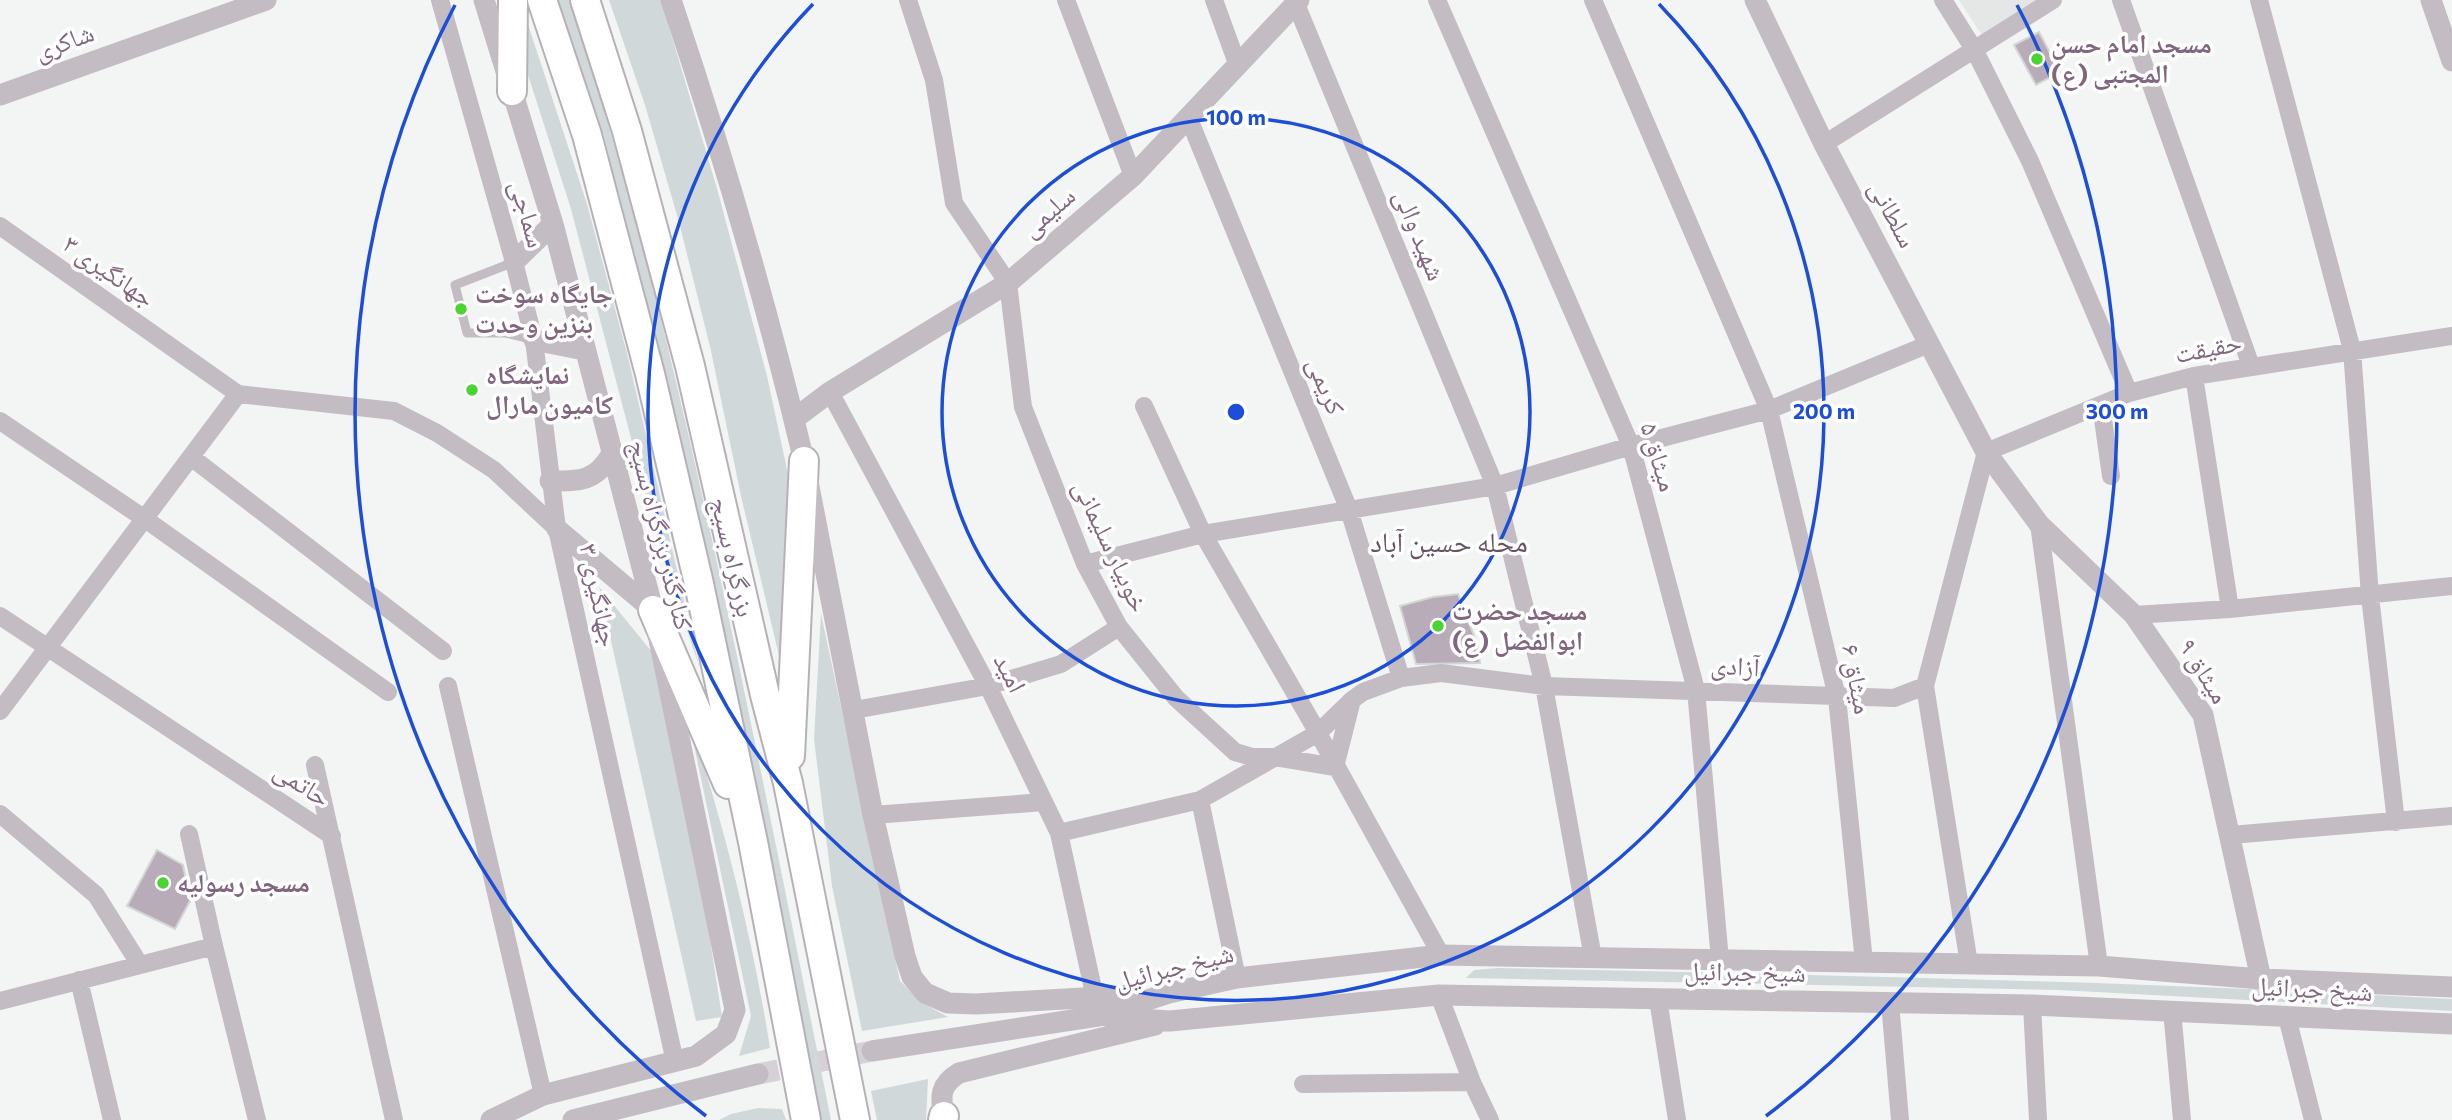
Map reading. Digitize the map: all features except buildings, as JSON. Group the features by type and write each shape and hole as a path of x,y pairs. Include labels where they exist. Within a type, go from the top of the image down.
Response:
{"highway":[{"path":"512,91 513,0"},
{"name":"بزرگراه بسیج","path":"542,0 587,135 650,374 699,584 753,842 806,1120"},
{"name":"بزرگراه بسیج","path":"585,0 627,131 690,366 765,695 788,783 855,1120"},
{"path":"788,783 804,461"},
{"path":"653,610 753,842"}],"street":[{"name":"شاکری","path":"0,95 266,0"},
{"name":"سماجی","path":"440,0 534,340 557,529"},
{"name":"کنارگذر بزرگراه بسیج","path":"484,0 552,224 653,610 735,1010 726,1034 696,1056 675,1062"},
{"path":"671,0 738,216 794,419 873,815 912,977 925,993 948,1003 1096,1007"},
{"path":"908,0 934,80 954,204 1008,284"},
{"path":"1066,0 1133,176"},
{"path":"1214,0 1238,66"},
{"name":"میثاق ۵","path":"1437,0 1631,446 1696,690 1720,960"},
{"name":"میثاق ۶","path":"1593,0 1769,410 1837,697 1864,962"},
{"name":"سلطانی","path":"1755,0 1824,144 1986,452"},
{"path":"1943,0 1975,51 2030,161 2129,393"},
{"path":"1824,144 2053,0"},
{"path":"2121,0 2251,366"},
{"path":"2259,0 2352,350 2370,596 2396,822"},
{"path":"2431,0 2452,61"},
{"name":"سلیمی","path":"794,419 830,392 1008,284 1133,176 1297,2"},
{"name":"شهید والی","path":"1297,2 1495,486 1544,686 1593,958"},
{"name":"کریمی","path":"1189,119 1349,510 1401,678"},
{"path":"514,262 552,224"},
{"name":"جهانگیری ۳","path":"0,226 238,394 394,411 437,433 494,470 557,529 675,1062"},
{"name":"خوبیار سلیمانی","path":"1008,284 1023,407 1085,564 1119,627 1176,698 1215,736 1236,752 1252,757 1275,757 1335,767"},
{"name":"حقیقت","path":"1986,452 2129,393 2194,376 2452,336"},
{"path":"534,340 584,351"},
{"path":"1085,564 1203,534 1495,486 1631,446 1769,410 1929,344"},
{"path":"2194,376 2230,609"},
{"name":"امید","path":"830,392 988,686 1059,833 1096,1007"},
{"path":"0,710 238,394"},
{"path":"2101,405 2111,476"},
{"path":"1144,406 1203,534 1318,733 1440,955"},
{"path":"0,421 145,519 388,692"},
{"path":"1969,964 1925,686 1986,452"},
{"name":"میثاق ۹","path":"1986,452 2039,524 2134,615 2203,715 2261,978"},
{"path":"550,481 574,481 590,477 603,469 611,456"},
{"path":"191,457 443,651"},
{"path":"2039,524 2099,966"},
{"path":"557,529 653,610"},
{"path":"2134,615 2230,609 2452,586"},
{"name":"حاتمی","path":"0,615 332,835 394,1120"},
{"path":"854,710 988,686 1062,664 1119,627"},
{"name":"آزادی","path":"1059,833 1200,800 1318,733 1352,699 1363,692 1401,678 1441,673 1544,686 1894,698 1925,686"},
{"path":"447,685 543,1095"},
{"path":"1335,767 1352,699"},
{"path":"315,765 332,835"},
{"path":"1200,800 1237,978"},
{"path":"873,815 1044,802"},
{"path":"0,814 96,895 140,965"},
{"path":"2231,835 2452,816"},
{"path":"189,834 257,1120"},
{"path":"4,996 79,981 214,946"},
{"name":"شیخ جبرائیل","path":"1096,1007 1237,978 1440,955 2099,966 2261,978 2452,987"},
{"path":"79,981 112,1120"},
{"path":"1439,995 1472,1082 1490,1120"},
{"name":"شیخ جبرائیل","path":"1096,1007 1170,1021 1439,995 2032,1004 2452,1024"},
{"path":"1657,999 1677,1120"},
{"path":"1890,1002 1900,1120"},
{"path":"2032,1004 2038,1120"},
{"path":"872,1051 1096,1007"},
{"path":"2172,1010 2182,1120"},
{"path":"2287,1017 2313,1120"},
{"path":"944,1119 941,1097 947,1081 959,1073 1170,1021"},
{"path":"491,1120 543,1095 675,1062"},
{"path":"573,1120 758,1074"},
{"path":"1303,1084 1472,1082"}],"lane":[{"path":"514,262 455,285 467,333 505,333 534,340"}],"shaded area":[{"path":"504,0 520,0 587,204 628,357 699,666 659,545 571,209"},
{"path":"558,0 569,0 591,68 631,205 667,344 730,624 831,1120 820,1120 668,397 604,136"},
{"path":"609,0 661,0 718,192 767,376 792,493 781,664 741,496 711,351 679,222 645,105"},
{"path":"1959,0 2040,0 1983,37"},
{"path":"599,587 652,652 702,888 722,1017 696,1021"},
{"path":"821,614 900,981 921,1002 948,1017 862,1031 832,886 814,739"},
{"path":"687,712 735,878 770,1048 739,1056 751,1016"},
{"path":"1498,968 1975,979 2333,993 2452,999 2452,1011 2059,990 1466,978 1474,970"},
{"path":"928,1079 926,1120 877,1120 871,1091"},
{"path":"758,1108 782,1109 786,1120 719,1120 731,1114"}],"tunnel":[{"path":"758,1074 872,1051"}],"place":[{"name":"مسجد امام حسن المجتبی (ع)","path":"2037,59"},
{"name":"جایگاه سوخت بنزین وحدت","path":"461,309"},
{"name":"نمایشگاه کامیون مارال","path":"472,390"},
{"name":"مسجد حضرت ابوالفضل (ع)","path":"1438,626"},
{"name":"مسجد رسولیه","path":"163,883"}],"district":[{"name":"محله حسین آباد","path":"1449,542"}]}
